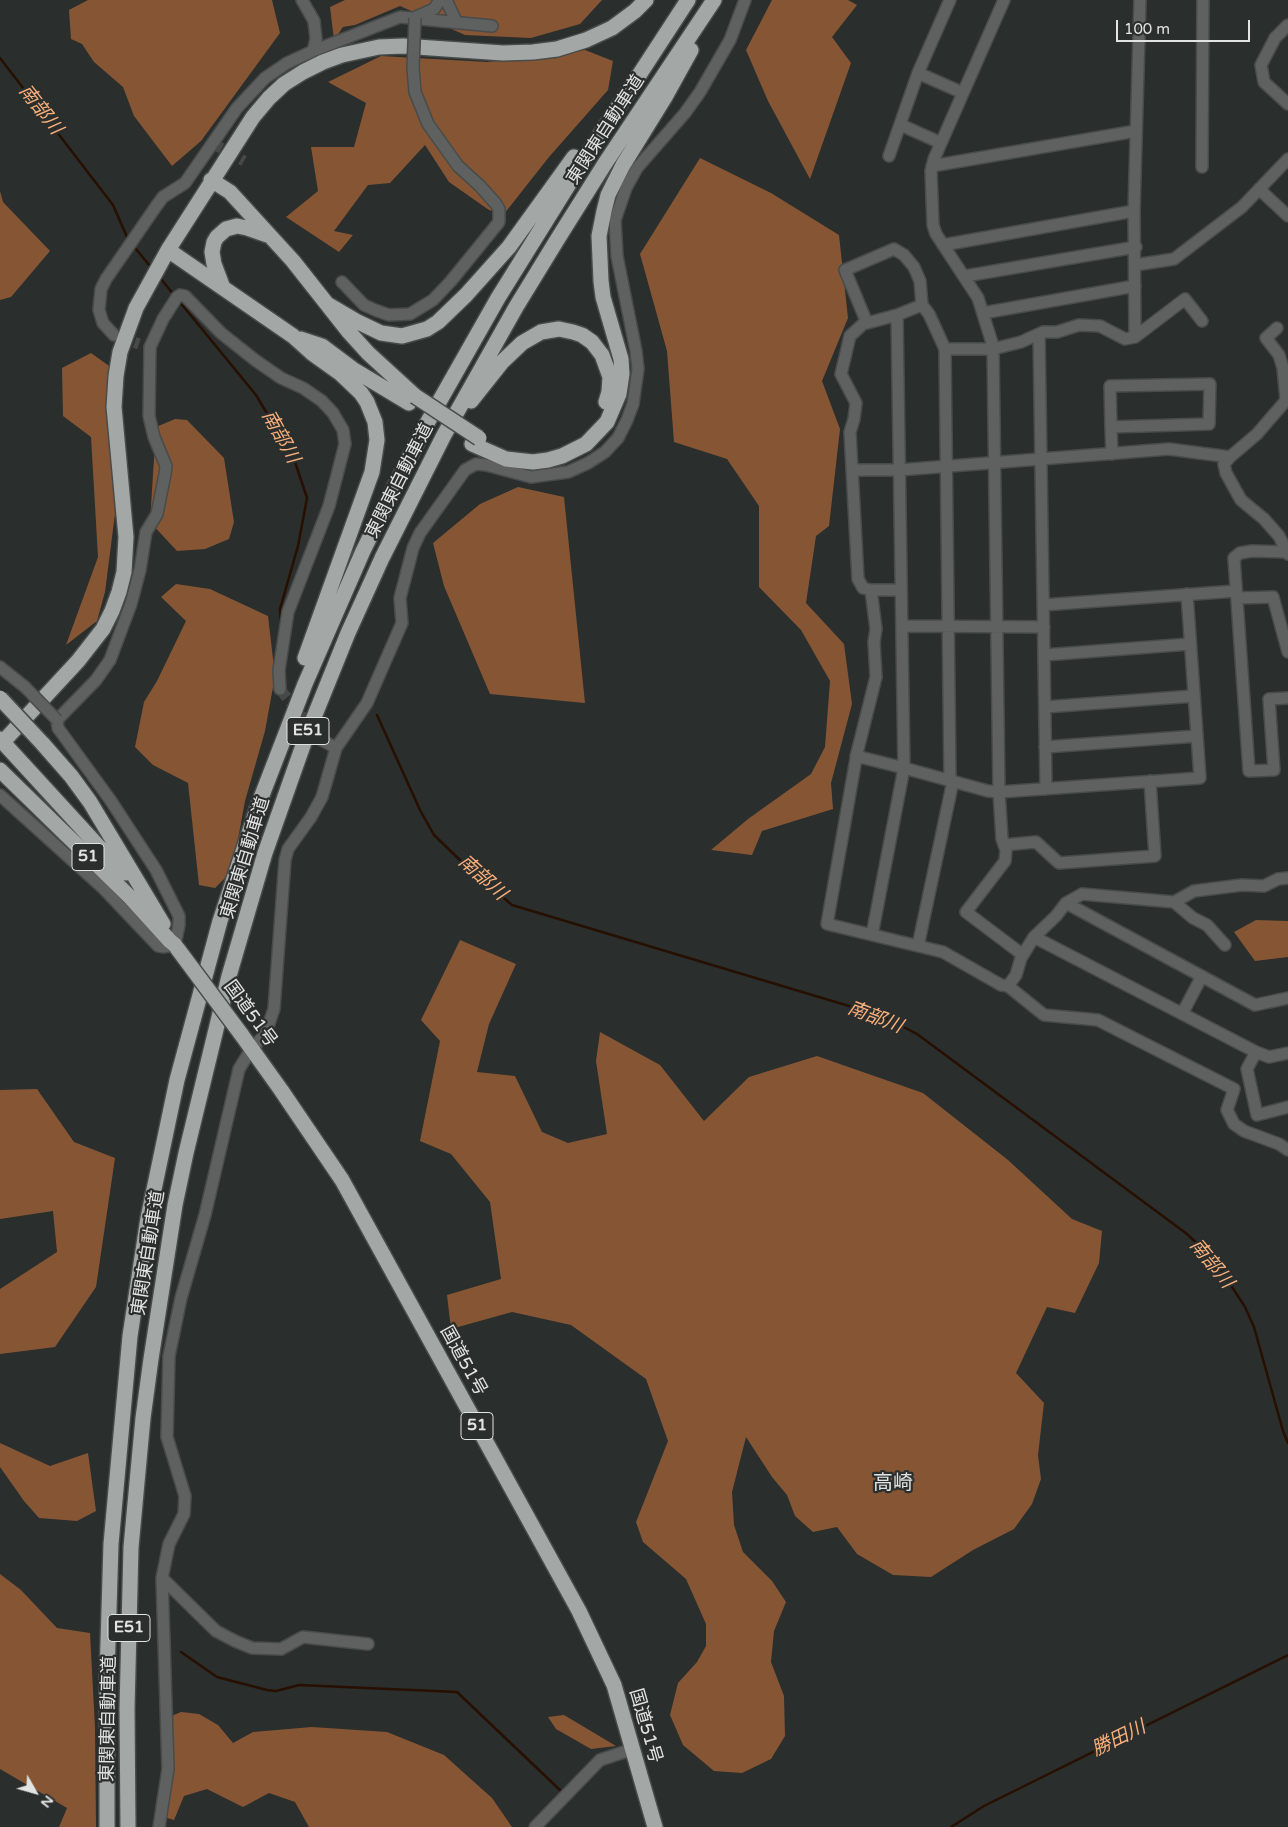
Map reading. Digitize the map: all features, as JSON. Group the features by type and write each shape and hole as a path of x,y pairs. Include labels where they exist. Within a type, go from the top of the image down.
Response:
{"highway":[{"path":"137,883 99,847 1,740 91,646 103,629 119,592 124,572 126,537 114,407 116,376 120,352 127,329 136,308 168,250 253,117 268,98 284,84 303,72 342,55 378,46 503,52 533,52 557,49 586,40 612,28 646,0"},
{"path":"327,304 369,328 387,335 402,336 415,333 427,329 438,322 466,295 520,232 688,0"},
{"name":"東関東自動車道","path":"107,1827 107,1676 111,1544 124,1388 148,1218 177,1080 220,921 259,803 326,634 363,551 426,425 539,230 688,0"},
{"path":"293,336 322,346 354,370 412,400 506,459 533,462 548,460 562,456 586,444 607,422 619,394 622,374 622,358 603,297 601,281 599,236 608,195 636,142 665,97 716,0"},
{"name":"東関東自動車道","path":"128,1827 127,1709 131,1546 143,1418 175,1205 203,1077 229,976 265,853 306,738 348,633 414,492 478,373 557,240 604,165 716,0"},
{"path":"211,180 230,192 293,261 368,353 412,400"},
{"path":"223,288 214,264 212,252 217,237 226,229 237,226 270,236"},
{"path":"168,250 293,336 341,374 360,393 372,412 375,422 377,440 372,472 297,681 288,713 285,734"},
{"path":"414,492 467,406 502,362 522,343 541,332 559,329 582,335 598,348 608,370 609,392 602,411 582,436 555,449 536,452 525,452 476,441"},
{"name":"国道51号","path":"0,698 42,742 90,802 176,946 252,1048 342,1180 579,1612 614,1685 655,1827"},
{"name":"国道51号","path":"0,770 176,946"},
{"path":"99,847 144,907 150,920"}],"street":[{"path":"302,0 314,22 316,39 313,51"},
{"path":"415,18 434,9 440,0"},
{"path":"446,0 457,23"},
{"path":"160,1827 168,1769 162,1578 169,1544 184,1514 185,1496 167,1437 169,1356 181,1298 205,1215 239,1069 252,1048 264,1035 274,1009 285,860 288,849 311,817 322,797 336,748 367,703 402,623 400,598 413,548 420,533 465,470 476,464 531,477 568,472 588,463 605,452 618,438 633,404 638,370 617,256 615,220 626,188 637,168 685,114 700,92 730,40 745,0"},
{"path":"889,156 918,73 950,0"},
{"path":"1004,0 941,143 931,172 933,225 936,234 978,298 993,349 999,792 1002,839 1006,850 1005,861 966,912 1022,955"},
{"path":"1135,337 1136,247 1134,211 1140,0"},
{"path":"1202,167 1203,0"},
{"path":"114,335 107,330 101,318 99,299 106,279 157,205 163,198 185,183 237,108 253,89 276,70 313,51 400,17 492,26"},
{"path":"342,282 356,297 375,310 389,315 410,314 433,300 499,222 499,209 496,204 458,166 428,124 415,92 413,68 415,18"},
{"path":"1288,24 1275,38 1261,65 1264,82 1288,104"},
{"path":"918,73 963,93"},
{"path":"901,125 941,143"},
{"path":"932,166 1136,132"},
{"path":"1135,265 1174,259 1242,207 1288,159"},
{"path":"1259,189 1288,216"},
{"path":"943,245 1134,211"},
{"path":"965,276 1136,247"},
{"path":"868,323 846,270 894,250 904,255 914,267 920,280 922,305 945,349 951,781 918,946"},
{"path":"983,313 1135,286"},
{"path":"57,720 96,680 110,660 131,604 140,570 146,532 157,514 166,466 154,437 149,416 150,347 163,319 180,295 185,296 221,333 255,360 281,378 303,388 322,401 333,413 343,430 345,444 328,506 288,612 279,670 280,689"},
{"path":"945,349 993,349 1021,342 1043,332 1057,332 1079,325 1100,326 1125,339 1135,337 1185,300 1202,321"},
{"path":"901,590 871,590 863,588 858,579 850,432 856,403 841,374 850,336 863,324 897,315 922,305"},
{"path":"872,935 904,768 897,315"},
{"path":"1277,328 1266,338 1279,355 1284,368 1287,399 1257,434 1224,464 1226,473 1242,500 1264,519 1279,536 1288,553"},
{"path":"1039,334 1046,789"},
{"path":"138,344 150,347"},
{"path":"1111,427 1209,424 1210,384 1110,386 1111,427 1112,454"},
{"path":"853,470 899,470 1170,449 1230,458"},
{"path":"1288,553 1252,551 1240,553 1234,558 1249,771 1274,770 1270,699 1288,698"},
{"path":"871,590 876,629 874,642 876,677 856,756 827,924 943,952 1001,985 1008,986 1044,1014 1098,1020 1234,1089 1227,1110 1234,1124 1244,1131 1279,1144 1288,1150"},
{"path":"1043,605 1187,594 1236,594 1273,597 1288,652"},
{"path":"856,756 988,791 999,792 1200,778 1187,594"},
{"path":"902,626 1044,627"},
{"path":"1044,654 1190,644"},
{"path":"0,667 25,687 57,720 58,728 111,800 156,870 179,916 180,925 176,946 158,946 104,888 0,795"},
{"path":"1045,707 1194,696"},
{"path":"1045,748 1197,736"},
{"path":"320,738 336,748"},
{"path":"1004,845 1036,842 1060,863 1156,856 1150,781"},
{"path":"1008,986 1016,975 1022,955 1034,937 1056,916 1066,903 1082,894 1174,902 1194,891 1242,885 1264,886 1278,879 1288,878"},
{"path":"1174,902 1193,918 1207,925 1225,945"},
{"path":"1066,903 1255,1005 1288,998"},
{"path":"1034,937 1256,1052 1269,1057 1288,1053"},
{"path":"1182,1014 1202,976"},
{"path":"1256,1052 1247,1069 1257,1114 1288,1107"},
{"path":"162,1578 216,1631 235,1642 252,1648 281,1649 303,1637 368,1644"},
{"path":"534,1827 600,1760 633,1749"}],"shaded area":[{"path":"88,0 272,0 280,33 201,141 172,166 134,116 123,87 94,62 82,44 71,39 69,10"},
{"path":"345,0 602,0 580,24 531,38 465,35 400,6 355,25 343,27 334,40 330,7"},
{"path":"772,0 848,0 857,5 832,37 851,63 810,179 768,101 746,50"},
{"path":"585,50 613,61 608,90 549,157 504,214 489,210 449,182 425,145 390,183 368,185 334,231 353,235 339,252 286,217 318,191 311,147 354,147 366,103 328,82 381,56 487,62"},
{"path":"700,158 771,193 839,235 848,318 822,381 840,429 829,526 816,536 806,603 844,644 852,704 831,783 833,809 762,831 752,855 711,850 748,819 811,774 825,747 830,681 801,630 759,587 759,506 727,459 674,442 667,351 640,254"},
{"path":"0,191 3,202 50,251 11,297 0,300"},
{"path":"91,353 112,368 116,506 105,592 97,621 66,645 98,557 91,437 63,416 62,368"},
{"path":"175,419 187,420 224,458 234,522 229,539 205,549 177,551 150,522 156,427"},
{"path":"518,487 564,497 585,703 490,694 444,586 433,543 480,504"},
{"path":"176,584 210,589 268,616 275,676 265,731 245,801 236,850 227,876 215,888 199,885 188,783 153,765 135,747 144,702 157,681 186,621 161,597"},
{"path":"1256,920 1288,921 1288,957 1255,961 1234,932"},
{"path":"460,940 516,964 489,1024 477,1072 515,1076 542,1132 568,1143 607,1134 596,1061 600,1032 660,1065 704,1121 749,1077 817,1056 923,1093 1008,1160 1072,1219 1102,1231 1099,1263 1075,1313 1047,1307 1016,1373 1044,1403 1038,1455 1041,1479 1032,1504 1014,1529 973,1550 931,1577 893,1575 857,1554 837,1527 813,1532 795,1516 787,1495 772,1477 746,1437 732,1492 734,1525 743,1552 772,1581 786,1602 774,1631 771,1662 784,1696 785,1736 771,1759 742,1773 714,1771 683,1745 670,1715 678,1683 697,1662 706,1646 706,1624 686,1579 643,1542 636,1522 668,1441 646,1379 571,1325 512,1312 451,1329 447,1295 501,1279 490,1202 451,1154 420,1141 440,1041 421,1020"},
{"path":"37,1089 74,1142 115,1158 96,1287 55,1347 0,1354 0,1289 57,1252 53,1211 0,1219 0,1090"},
{"path":"0,1443 50,1466 88,1453 96,1511 77,1521 39,1518 24,1501 0,1467"},
{"path":"0,1574 21,1590 57,1628 90,1633 95,1728 96,1827 59,1827 67,1808 0,1769"},
{"path":"181,1712 199,1714 218,1725 233,1743 253,1732 312,1727 387,1732 444,1755 492,1798 512,1827 309,1827 295,1802 269,1793 243,1807 207,1789 184,1796 174,1820 164,1817 169,1717"},
{"path":"564,1715 616,1746 591,1749 556,1729 548,1717"}],"waterway":[{"name":"南部川","path":"0,58 113,205 127,237"},
{"name":"南部川","path":"136,249 150,266"},
{"name":"南部川","path":"161,279 174,295"},
{"name":"南部川","path":"179,301 256,395 294,459 307,498 298,546 280,609 281,625"},
{"name":"南部川","path":"377,715 420,810 434,835 512,905 888,1019 917,1034 1187,1234 1205,1251 1223,1273 1245,1307 1254,1327 1288,1443"},
{"path":"181,1652 217,1677 267,1690 276,1691 299,1685 457,1692 561,1791"},
{"name":"勝田川","path":"951,1827 984,1806 1288,1655"}],"tunnel":[{"path":"212,143 244,161"},
{"path":"119,337 139,344"},
{"path":"280,689 320,739"}],"district":[{"name":"高崎","path":"893,1484"}]}
